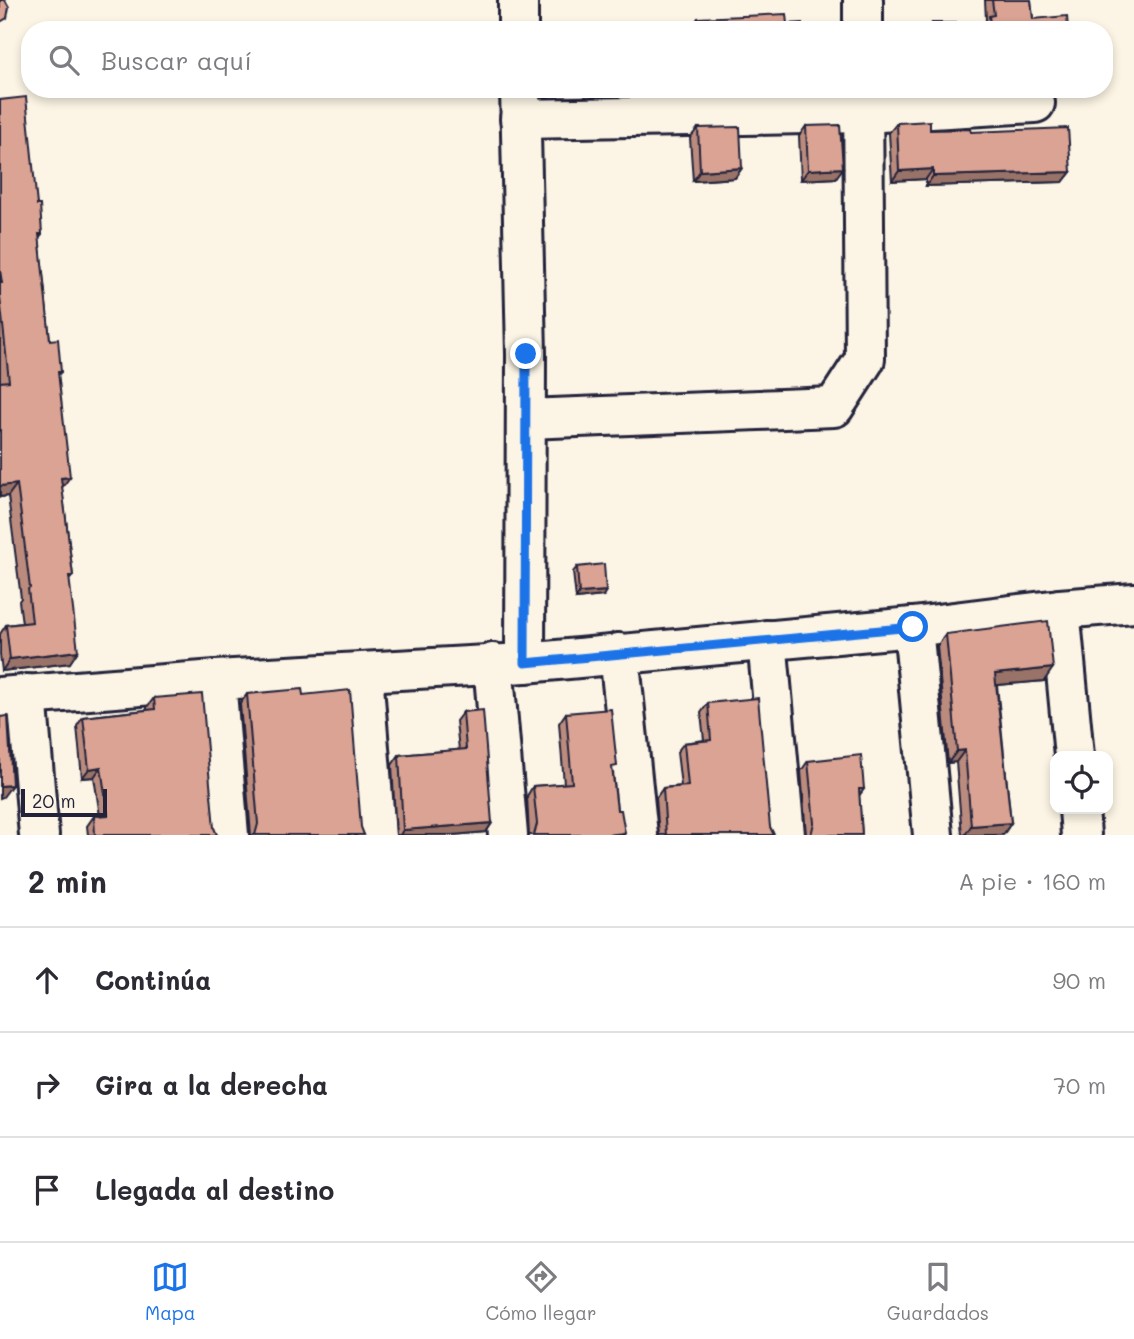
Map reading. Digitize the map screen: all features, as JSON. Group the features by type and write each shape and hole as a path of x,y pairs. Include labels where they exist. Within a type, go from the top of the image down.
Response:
{"street":[{"path":"518,0 518,21"},
{"path":"863,0 863,21"},
{"path":"526,419 834,407 865,359 863,101"},
{"path":"508,835 509,663 526,419 520,104 863,101 1035,103"},
{"path":"39,835 13,695 509,663 913,627 1134,603"},
{"path":"1060,609 1074,751"},
{"path":"913,627 933,835"},
{"path":"767,640 785,835"},
{"path":"619,653 638,835"},
{"path":"363,673 376,835"},
{"path":"216,680 229,835"},
{"path":"1079,814 1081,835"}],"building":[{"path":"0,0 5,0 9,7 7,18 0,22"},
{"path":"992,0 1031,0 1033,19 1067,16 1067,21 990,21 989,16 994,15"},
{"path":"786,14 787,21 698,21 698,18"},
{"path":"26,98 37,205 40,205 42,234 39,234 50,340 58,339 61,372 58,372 70,477 61,478 73,576 69,576 78,651 10,659 6,625 32,622 17,484 0,486 0,382 9,381 0,297 0,100"},
{"path":"930,121 930,130 970,129 971,132 1068,128 1071,172 933,176 933,169 899,171 897,123"},
{"path":"840,125 843,168 808,170 806,126"},
{"path":"740,127 742,168 700,171 698,128"},
{"path":"604,564 606,591 579,593 577,567"},
{"path":"1048,621 1053,668 995,674 1011,823 971,826 965,750 957,751 946,634"},
{"path":"302,689 303,695 350,690 361,827 364,835 255,835 258,824 247,694"},
{"path":"202,694 214,828 217,835 95,835 94,816 108,815 101,767 89,769 83,717 155,709 154,698"},
{"path":"758,698 770,827 774,835 666,835 663,788 688,786 684,743 711,740 708,703"},
{"path":"611,709 617,766 612,767 617,810 621,810 625,833 534,835 537,824 533,786 572,783 566,713"},
{"path":"483,710 492,823 403,830 399,755 466,749 463,712"},
{"path":"8,716 12,785 0,786 0,717"},
{"path":"861,755 864,789 859,789 862,835 811,835 814,823 808,761"}],"route":[{"path":"526,354 525,663 913,627"}]}
